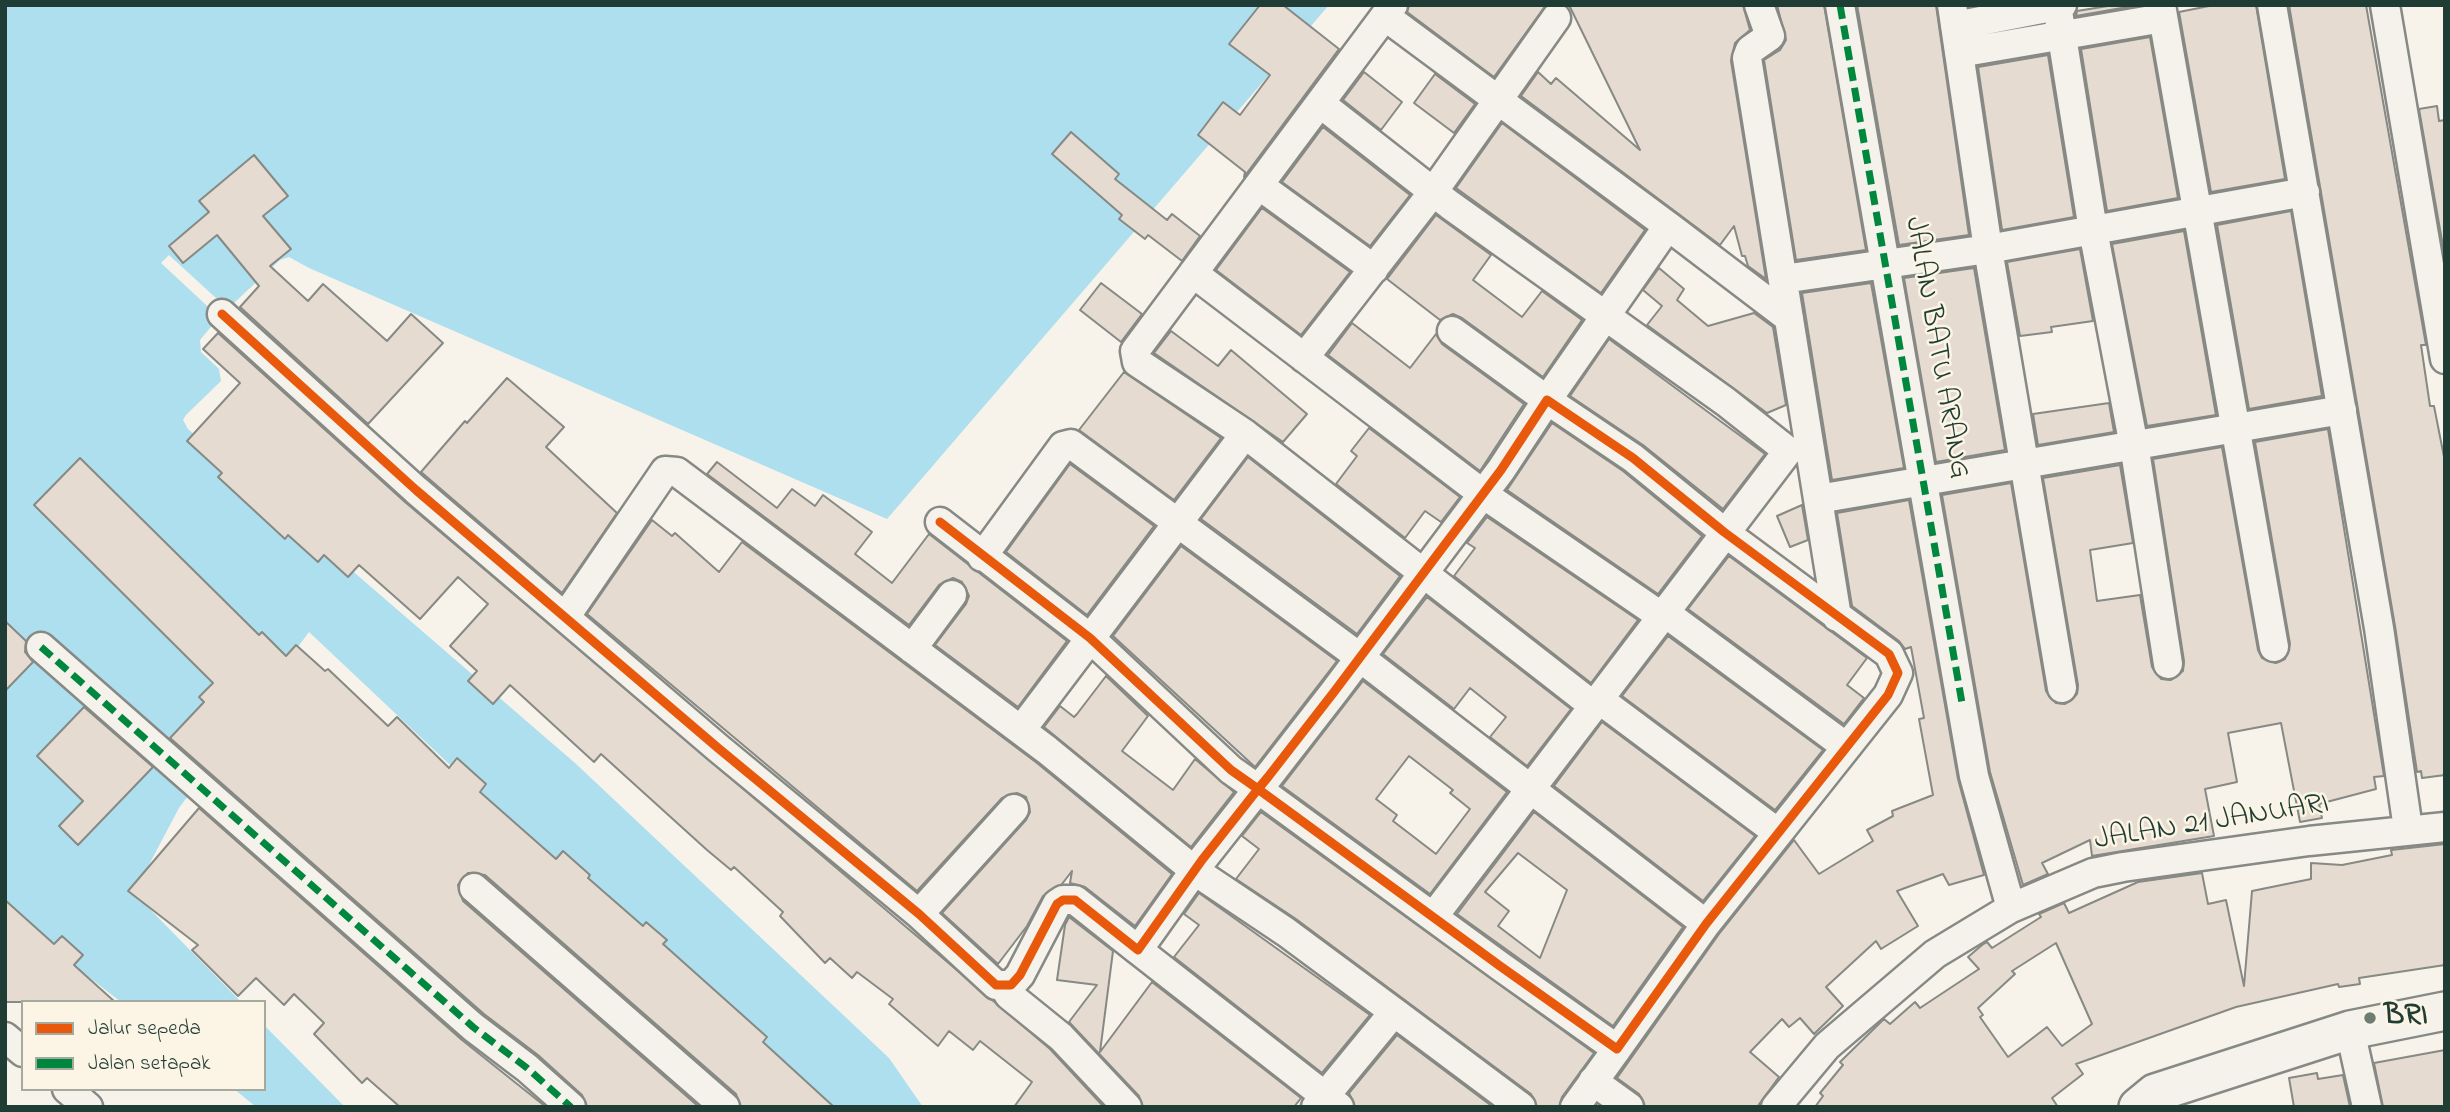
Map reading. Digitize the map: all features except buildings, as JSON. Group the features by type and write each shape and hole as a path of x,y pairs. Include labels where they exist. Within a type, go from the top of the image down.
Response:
{"main road":[{"path":"2138,1107 2155,1093 2350,1030 2445,1011"}],"street":[{"path":"1759,5 1770,36 1750,50 1747,58 1837,617"},
{"name":"JALAN BATU ARANG","path":"1840,5 1974,776 2011,908"},
{"path":"2272,5 2379,628 2408,829"},
{"path":"2385,5 2445,359"},
{"path":"1955,28 2059,6 2093,230 2134,445 2168,664"},
{"path":"1779,833 1597,703 1245,434 1135,359 1136,348 1390,11 1497,98 1789,318"},
{"path":"1955,28 2063,34 2162,12 2274,647"},
{"path":"1304,358 1433,191 1556,18"},
{"path":"1955,28 2023,464 2062,688"},
{"path":"1321,104 1433,191 1787,448 1787,455 1724,532 1433,917"},
{"path":"1260,186 1374,269"},
{"path":"1783,279 1988,248 2305,192"},
{"path":"1138,950 1195,871 1483,494 1668,226"},
{"path":"1193,273 1483,494 1662,614 1845,746"},
{"path":"222,314 416,490 718,748 919,914 996,985 1011,985 1020,975 1058,904 1063,900 1075,900 1327,1103 1394,1012"},
{"path":"1452,331 1633,458 1724,532 1889,654 1898,673 1888,695 1706,924 1575,1107"},
{"path":"1818,499 2342,410"},
{"path":"1021,730 1245,434"},
{"path":"982,557 1067,444 1358,656 1706,924"},
{"path":"566,616 665,471 674,470 1021,730 1195,871 1286,932 1521,1107"},
{"path":"940,522 1090,638 1231,770 1617,1049"},
{"path":"912,649 952,595"},
{"path":"41,647 94,696 148,738 280,859 571,1107"},
{"path":"919,914 1014,809"},
{"name":"JALAN 21 JANUARI","path":"1776,1107 1827,1046 1935,954 2011,908 2093,873 2408,829 2445,827"},
{"path":"474,888 725,1107"},
{"path":"1004,987 1009,995 1061,1037 1127,1107"},
{"path":"2350,1030 2367,1107"},
{"path":"5,1037 21,1050"},
{"path":"1593,1082 1629,1107"},
{"path":"69,1091 88,1107"}],"water":[{"path":"5,5 1329,5 887,519 289,257 280,260 219,317 200,340 201,352 219,369 221,381 186,415 183,420 188,429 575,763 889,1058 923,1107 813,1107 309,632 179,808 134,893 239,1000 118,1000 5,912"},
{"path":"266,1027 345,1107 256,1107 236,1091 266,1091"}],"pier":[{"path":"169,255 228,309 219,317 161,263"}],"marked path":[{"path":"1840,5 1962,703"},
{"path":"41,647 473,1027 527,1068 571,1107"}],"cycle path":[{"path":"222,314 416,490 718,748 919,914 996,985 1011,985 1020,975 1057,904 1063,900 1075,900 1138,950 1202,860 1258,789 1268,777 1334,692 1501,470 1547,400 1633,458 1724,532 1889,654 1898,673 1888,695 1706,924 1617,1049 1500,966 1258,789 1231,770 1090,638 940,522"}],"place":[{"name":"BRI","path":"2370,1018"}]}
